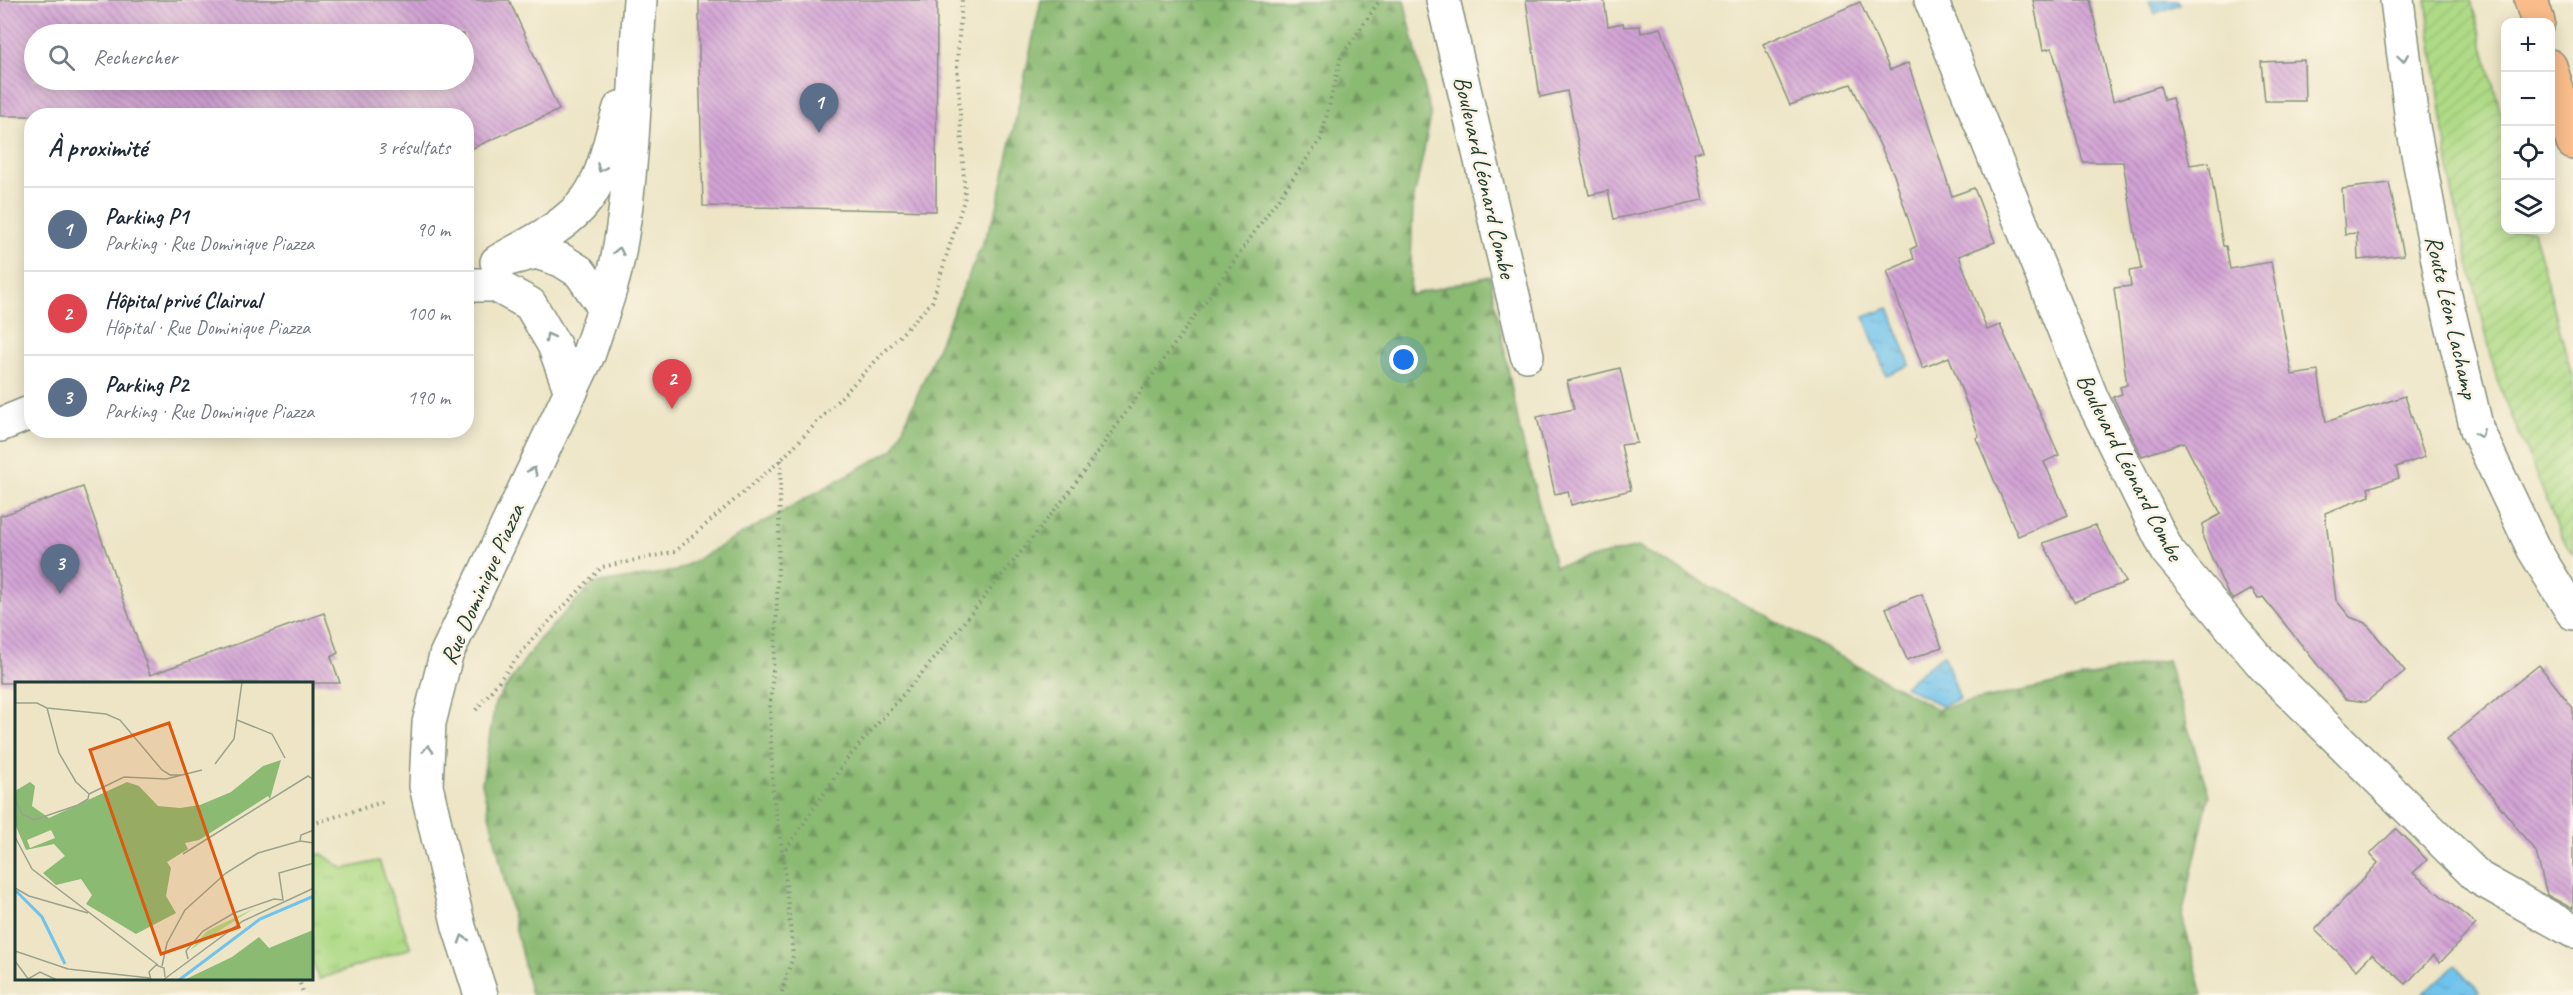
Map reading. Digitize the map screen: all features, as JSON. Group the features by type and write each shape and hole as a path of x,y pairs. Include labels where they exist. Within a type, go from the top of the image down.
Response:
{"main road":[{"path":"2531,0 2537,18"},
{"path":"2552,72 2573,142"}],"street":[{"path":"497,262 561,224 588,198 604,163 636,52 640,0"},
{"name":"Boulevard Léonard Combe","path":"1443,0 1527,355"},
{"name":"Boulevard Léonard Combe","path":"1932,0 2092,399 2168,552 2264,666 2479,878 2573,931"},
{"name":"Route Léon Lachamp","path":"2397,0 2412,122 2443,287 2477,430 2533,548 2573,613"},
{"name":"Rue Dominique Piazza","path":"481,995 459,927 426,786 429,723 446,655 589,353 604,307 619,253 628,182 636,52"},
{"path":"474,269 536,252 561,260 580,272 604,307"},
{"path":"474,285 495,285 530,304 554,345 571,392"},
{"path":"0,425 24,414"}],"path":[{"path":"429,723 478,709 532,638 602,567 674,552 781,460 933,302 965,197 957,62 962,0"},
{"path":"783,854 847,759 934,659 1067,495 1321,139 1341,57 1380,0"},
{"path":"781,460 776,634 770,707 773,795 783,854 793,956 781,995"},
{"path":"314,823 426,786"},
{"path":"299,980 304,995"}],"green space":[{"path":"1041,0 1404,0 1431,116 1413,203 1410,295 1490,276 1520,431 1555,566 1638,547 1937,709 2167,660 2209,795 2182,916 2203,995 531,995 482,783 495,703 538,641 592,584 676,571 894,449 996,212"},
{"path":"2426,0 2471,0 2501,114 2501,234 2534,234 2573,379 2573,555 2561,535 2497,380 2452,191"},
{"path":"322,854 344,869 379,861 411,948 319,979 314,966 314,856"}],"water":[{"path":"2149,0 2178,0 2180,4 2154,14"},
{"path":"1889,308 1910,365 1886,375 1864,317"},
{"path":"1944,654 1960,699 1942,706 1904,686"},
{"path":"2456,965 2479,991 2474,995 2421,995"}],"building":[{"path":"0,0 509,0 559,110 474,147 474,108 24,108 24,116 0,116"},
{"path":"699,0 937,0 936,211 703,206"},
{"path":"1526,0 1604,0 1608,26 1623,23 1624,27 1640,26 1641,33 1661,28 1703,151 1694,153 1703,200 1614,219 1608,191 1589,195 1567,91 1540,97"},
{"path":"2033,0 2090,0 2113,101 2160,86 2164,100 2172,98 2190,165 2209,162 2223,246 2226,246 2230,269 2271,262 2292,375 2318,371 2326,422 2405,396 2425,457 2396,467 2399,478 2368,488 2370,496 2325,513 2336,600 2350,617 2366,623 2405,671 2366,702 2345,699 2263,597 2258,599 2252,589 2233,600 2227,592 2203,538 2203,524 2221,514 2184,442 2142,456 2113,397 2122,394 2120,387 2127,385 2114,288 2131,286 2129,271 2141,269 2123,162 2083,162 2052,48 2043,50"},
{"path":"1860,2 1890,70 1908,63 1952,196 1974,188 1995,242 1959,256 1987,330 2000,325 2059,455 2044,462 2068,515 2018,536 1976,438 1979,436 1949,357 1923,368 1887,271 1914,259 1911,249 1917,246 1894,175 1851,84 1790,105 1763,44"},
{"path":"2304,60 2305,101 2265,101 2261,62"},
{"path":"2389,183 2404,255 2358,260 2357,233 2345,234 2342,189"},
{"path":"1620,368 1637,443 1621,445 1631,490 1571,505 1568,491 1555,494 1537,417 1574,409 1567,381"},
{"path":"83,487 150,675 324,613 338,653 331,657 340,683 0,683 0,516"},
{"path":"2095,525 2126,582 2074,602 2043,543"},
{"path":"1922,594 1942,647 1907,660 1886,608"},
{"path":"2539,665 2573,708 2573,909 2547,895 2536,852 2447,739"},
{"path":"2396,829 2427,860 2413,873 2476,924 2440,963 2433,956 2406,984 2372,954 2357,970 2315,930 2378,863 2370,854"}],"place":[{"name":"Parking P1","path":"819,133"},
{"name":"Hôpital privé Clairval","path":"672,409"},
{"name":"Parking P2","path":"60,594"}]}
